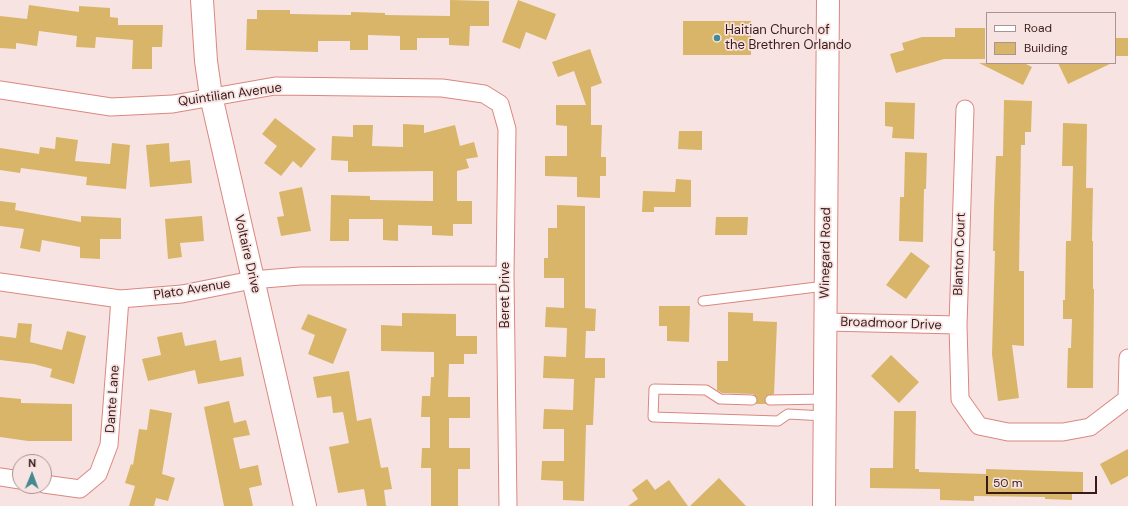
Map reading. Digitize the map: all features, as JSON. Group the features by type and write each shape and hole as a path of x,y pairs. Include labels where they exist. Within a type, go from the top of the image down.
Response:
{"street":[{"name":"Voltaire Drive","path":"202,0 206,61 211,96 305,506"},
{"name":"Winegard Road","path":"824,506 828,0"},
{"name":"Quintilian Avenue","path":"0,90 111,107 173,104 211,96 275,86 442,88 484,94"},
{"name":"Beret Drive","path":"484,94 500,104 507,129 505,275 508,506"},
{"name":"Blanton Court","path":"965,110 958,325 960,399 979,426 1008,432 1063,432 1090,426 1128,398"},
{"name":"Plato Avenue","path":"0,282 120,299 182,294 252,280 300,276 505,275"},
{"name":"Dante Lane","path":"52,485 80,489 98,474 109,445 120,299"},
{"name":"Broadmoor Drive","path":"825,322 958,325"},
{"path":"1128,358 1128,398"},
{"path":"0,478 12,479"}],"lane":[{"path":"703,301 826,286"},
{"path":"752,400 720,399 706,390 654,388 653,417 778,421 788,414 824,407"},
{"path":"770,400 824,407"}],"building":[{"path":"450,0 489,1 489,26 470,26 469,46 449,45 449,38 417,38 417,50 400,50 400,36 368,35 368,50 350,50 350,41 318,41 318,52 246,50 247,19 257,19 257,10 290,10 290,14 351,15 351,12 385,13 385,15 450,16"},
{"path":"518,0 556,14 546,40 526,32 520,49 502,42"},
{"path":"29,5 79,12 79,6 110,8 110,17 118,18 118,25 163,25 162,47 152,47 152,69 132,69 133,40 96,37 95,48 76,47 77,36 39,31 37,46 16,43 16,49 0,48 0,16 27,19"},
{"name":"Haitian Church of the Brethren Orlando","path":"683,21 751,21 751,55 683,55"},
{"path":"955,28 985,28 985,59 944,59 896,73 890,54 904,50 902,43 922,37 955,37"},
{"path":"1116,38 1128,38 1128,56 1116,56"},
{"path":"590,49 602,83 591,87 591,125 602,125 601,157 606,157 606,176 600,176 600,198 577,197 577,177 545,176 545,156 567,156 567,126 556,125 556,105 586,105 574,71 558,77 552,62"},
{"path":"979,63 1026,64 1032,67 1023,85"},
{"path":"1058,64 1110,64 1068,84"},
{"path":"1004,100 1032,101 1031,132 1025,132 1025,145 1021,145 1019,271 1024,271 1024,346 1012,345 1019,398 998,401 992,354 995,251 993,251 996,156 1003,156"},
{"path":"885,102 915,103 914,139 892,138 893,127 885,126"},
{"path":"275,118 316,149 301,168 293,161 281,176 264,163 277,146 262,134"},
{"path":"1063,123 1087,124 1086,188 1093,188 1093,388 1067,388 1068,348 1071,348 1072,319 1063,319 1063,300 1065,300 1066,241 1071,241 1073,166 1062,166"},
{"path":"403,124 424,125 424,133 455,125 460,146 474,142 478,157 466,159 469,168 457,171 457,201 472,201 472,224 453,224 453,236 432,235 432,226 398,225 398,241 383,240 383,219 349,219 349,241 330,241 331,195 370,196 370,200 433,201 433,171 348,172 348,161 331,160 332,136 353,137 353,125 373,125 372,146 403,147"},
{"path":"679,131 702,131 702,150 678,149"},
{"path":"56,137 78,140 75,161 110,164 112,143 130,145 126,189 86,185 87,177 21,168 20,173 0,170 0,148 39,154 40,147 55,149"},
{"path":"169,143 170,162 190,160 192,183 150,187 146,145"},
{"path":"905,152 927,153 926,189 924,189 923,242 899,241 900,197 904,197"},
{"path":"676,179 691,180 691,207 654,207 654,212 642,212 643,191 675,192"},
{"path":"302,187 311,231 281,236 277,217 284,216 279,192"},
{"path":"0,201 16,203 15,210 81,222 81,216 121,218 121,239 100,239 100,259 80,258 80,247 42,240 40,252 20,248 24,229 0,226"},
{"path":"557,205 585,206 585,308 596,309 595,331 586,331 585,358 605,358 605,378 595,378 593,425 586,425 584,501 563,500 563,481 541,480 542,461 564,461 564,429 543,429 544,409 573,410 574,379 543,378 544,356 566,357 567,328 545,327 546,307 564,308 564,278 544,278 544,258 548,258 548,228 557,228"},
{"path":"202,216 204,241 180,243 182,257 168,259 165,219"},
{"path":"716,217 748,217 747,235 715,235"},
{"path":"911,252 930,266 906,299 886,285"},
{"path":"659,306 690,306 689,342 667,341 667,326 659,326"},
{"path":"728,312 753,313 753,321 777,322 774,394 765,397 766,404 756,404 757,398 753,394 722,393 717,390 717,361 728,361"},
{"path":"402,313 456,314 456,336 477,336 477,354 464,354 464,364 449,364 448,397 470,397 470,418 449,418 449,448 470,448 470,469 458,469 458,506 431,506 431,468 421,468 422,448 430,448 430,417 421,417 422,396 430,396 431,377 434,377 434,352 381,351 381,325 402,326"},
{"path":"308,314 347,329 333,364 308,354 315,335 301,329"},
{"path":"18,323 32,324 30,342 62,350 67,331 86,336 74,384 50,377 52,369 34,364 0,360 0,336 16,338"},
{"path":"182,332 185,346 216,340 220,361 241,357 244,376 198,384 195,370 148,381 142,359 161,355 157,337"},
{"path":"891,355 919,382 899,403 871,376"},
{"path":"349,371 357,421 371,418 381,468 388,467 392,489 384,490 386,506 367,506 364,489 338,493 329,447 349,443 343,412 333,413 331,396 317,398 313,377"},
{"path":"0,397 21,399 21,403 72,404 72,441 28,441 0,437"},
{"path":"229,401 234,423 246,420 250,435 233,438 240,469 258,465 262,485 249,488 253,506 224,506 204,407"},
{"path":"150,409 172,413 162,474 175,478 168,501 156,498 154,506 129,506 135,486 125,483 131,464 133,465 139,429 147,430"},
{"path":"894,411 916,411 915,469 919,469 919,472 986,474 986,469 1083,472 1083,494 1072,493 1072,500 1045,499 1045,497 974,496 974,501 940,500 940,489 870,488 870,468 893,468"},
{"path":"1128,449 1128,476 1111,485 1100,464"},
{"path":"719,478 746,506 690,506"},
{"path":"647,479 655,490 669,480 688,506 628,506 638,499 632,490"}],"place":[{"name":"Haitian Church of the Brethren Orlando","path":"717,38"}]}
